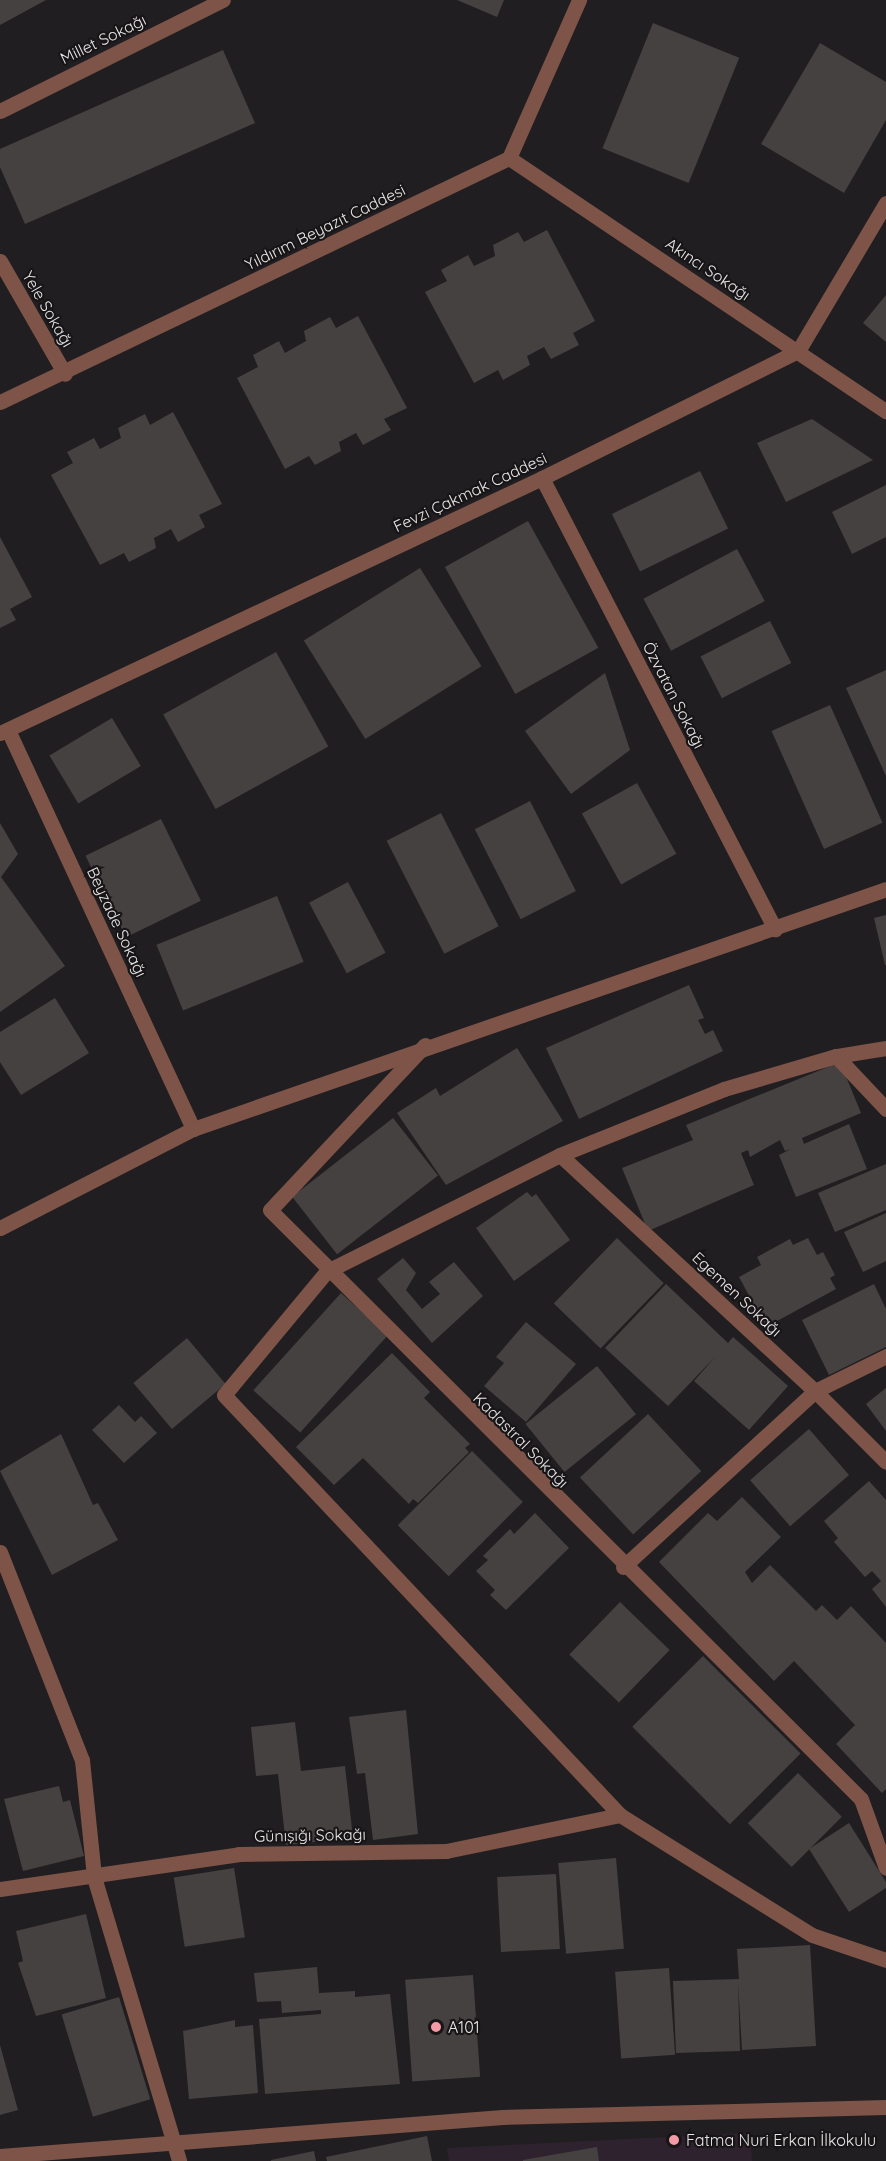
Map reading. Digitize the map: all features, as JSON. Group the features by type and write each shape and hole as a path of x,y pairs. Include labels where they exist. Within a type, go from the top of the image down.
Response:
{"street":[{"name":"Millet Sokağı","path":"0,111 223,0"},
{"path":"509,158 579,0"},
{"name":"Akıncı Sokağı","path":"509,158 886,411"},
{"name":"Yıldırım Beyazıt Caddesi","path":"0,402 65,374 509,158"},
{"path":"798,351 886,203"},
{"name":"Yele Sokağı","path":"0,261 65,374"},
{"name":"Fevzi Çakmak Caddesi","path":"4,731 542,478 798,351"},
{"name":"Özvatan Sokağı","path":"542,478 775,929"},
{"name":"Beyzade Sokağı","path":"4,731 193,1129"},
{"path":"0,1228 193,1129 425,1045 775,929 886,889"},
{"name":"Kadastral Sokağı","path":"425,1045 270,1210 327,1271 623,1567 861,1799 886,1868"},
{"path":"886,1048 836,1056 724,1089 560,1155 327,1271 224,1395 620,1815 812,1935 886,1960"},
{"path":"836,1056 886,1109"},
{"name":"Egemen Sokağı","path":"560,1155 815,1390 886,1462"},
{"path":"623,1567 815,1390 886,1356"},
{"path":"0,1552 82,1760 94,1877 179,2161"},
{"name":"Günışığı Sokağı","path":"0,1889 239,1854 446,1851 620,1815"},
{"path":"0,2156 173,2140 502,2117 886,2107"}],"shaded area":[{"name":"Fatma Nuri Erkan İlkokulu","path":"750,2133 752,2161 449,2161 447,2148"}],"building":[{"path":"0,0 46,0 0,25"},
{"path":"457,0 504,0 497,17"},
{"path":"653,23 739,58 689,183 602,148"},
{"path":"820,43 886,82 886,120 844,193 761,144"},
{"path":"223,50 255,123 25,224 0,167 0,149"},
{"path":"547,230 595,321 573,333 579,345 551,359 544,347 527,356 530,365 503,380 498,370 474,383 425,292 447,281 441,270 468,255 474,266 495,256 493,245 518,232 524,242"},
{"path":"886,295 886,342 863,323"},
{"path":"358,316 407,408 384,419 391,430 363,445 356,433 339,442 341,451 315,465 309,456 285,469 237,378 258,367 253,355 279,341 285,353 306,341 304,331 330,317 336,328"},
{"path":"173,412 222,504 199,515 205,527 178,542 171,529 154,538 156,548 129,562 124,553 100,565 51,475 73,463 67,452 94,438 100,449 121,438 118,428 145,414 150,425"},
{"path":"812,419 873,460 786,502 757,443"},
{"path":"700,471 728,529 640,571 612,514"},
{"path":"886,485 886,537 852,554 832,512"},
{"path":"528,521 598,648 515,694 445,567"},
{"path":"0,537 32,597 10,609 16,620 0,628"},
{"path":"737,549 765,601 671,651 643,599"},
{"path":"420,568 481,666 365,739 304,641"},
{"path":"770,621 791,663 722,698 701,656"},
{"path":"276,652 328,746 216,809 163,715"},
{"path":"886,670 886,776 846,688"},
{"path":"605,673 630,750 571,794 525,731"},
{"path":"830,705 882,823 824,849 772,731"},
{"path":"112,718 141,766 78,804 49,756"},
{"path":"637,783 676,854 621,884 582,814"},
{"path":"530,801 576,891 521,919 475,829"},
{"path":"441,813 499,926 444,954 387,841"},
{"path":"161,819 201,901 125,938 86,856"},
{"path":"0,823 18,854 1,877 65,966 0,1012"},
{"path":"348,882 386,953 347,973 309,903"},
{"path":"277,896 304,962 183,1011 156,945"},
{"path":"886,915 886,965 885,965 874,918"},
{"path":"689,985 704,1018 698,1020 705,1034 713,1030 723,1051 579,1119 546,1048"},
{"path":"55,998 89,1053 21,1095 0,1062 0,1032"},
{"path":"517,1048 563,1121 446,1185 397,1113 436,1088 440,1096"},
{"path":"840,1062 861,1113 802,1138 804,1144 849,1124 867,1169 796,1197 779,1155 791,1149 785,1151 780,1140 750,1157 748,1150 741,1153 754,1185 648,1231 622,1168 693,1140 686,1125"},
{"path":"393,1118 438,1176 337,1254 292,1197"},
{"path":"886,1164 886,1210 835,1232 818,1193"},
{"path":"527,1192 532,1197 536,1194 570,1240 514,1281 476,1228"},
{"path":"886,1213 886,1261 863,1272 844,1232"},
{"path":"617,1238 664,1283 601,1349 554,1303"},
{"path":"808,1238 817,1255 823,1252 835,1275 830,1278 836,1289 766,1327 739,1277 761,1265 757,1257 790,1239 793,1245"},
{"path":"403,1258 416,1273 406,1290 422,1309 440,1294 429,1282 454,1262 483,1296 432,1343 377,1279"},
{"path":"666,1284 728,1343 733,1337 788,1386 749,1430 694,1381 715,1357 668,1406 605,1348"},
{"path":"874,1284 886,1309 886,1347 829,1375 802,1320"},
{"path":"341,1293 388,1335 300,1433 253,1390"},
{"path":"526,1322 576,1364 526,1422 484,1386 504,1363 496,1357"},
{"path":"187,1338 226,1384 172,1429 133,1383"},
{"path":"392,1353 430,1392 424,1398 470,1444 465,1448 469,1452 418,1503 413,1499 409,1504 363,1458 334,1485 296,1447"},
{"path":"597,1366 636,1414 565,1472 526,1424"},
{"path":"886,1388 886,1431 866,1404"},
{"path":"119,1405 135,1422 141,1416 157,1433 124,1463 92,1430"},
{"path":"648,1414 701,1471 633,1534 580,1477"},
{"path":"809,1429 849,1475 790,1526 750,1480"},
{"path":"61,1434 93,1505 98,1503 118,1540 52,1575 0,1471"},
{"path":"472,1451 523,1502 449,1576 398,1525"},
{"path":"869,1481 886,1500 886,1607 872,1589 881,1581 872,1571 865,1577 834,1542 838,1538 824,1521"},
{"path":"742,1497 781,1537 745,1572 752,1583 770,1565 816,1611 822,1605 837,1620 851,1606 886,1643 886,1789 882,1793 836,1744 855,1725 794,1661 774,1681 659,1562 708,1513 717,1521"},
{"path":"535,1513 569,1548 506,1610 490,1595 495,1590 476,1571 488,1560 483,1556 510,1529 514,1534"},
{"path":"620,1602 670,1650 619,1702 569,1655"},
{"path":"703,1656 801,1754 730,1824 632,1727"},
{"path":"406,1710 418,1834 373,1840 365,1773 357,1774 349,1717"},
{"path":"295,1722 301,1771 345,1766 353,1838 286,1845 278,1774 256,1776 251,1727"},
{"path":"798,1773 842,1817 792,1867 748,1823"},
{"path":"59,1786 63,1802 70,1800 84,1856 23,1871 4,1799"},
{"path":"849,1823 886,1882 886,1888 849,1912 809,1849"},
{"path":"616,1858 624,1949 566,1954 558,1863"},
{"path":"234,1868 245,1937 185,1947 174,1878"},
{"path":"556,1874 560,1949 501,1952 497,1877"},
{"path":"86,1914 106,1998 36,2016 18,1963 23,1961 16,1931"},
{"path":"810,1945 816,2046 742,2050 738,1982 740,2051 676,2053 673,1981 739,1979 737,1949"},
{"path":"317,1967 319,1993 355,1991 355,1997 390,1994 400,2084 265,2094 259,2019 321,2014 321,2010 282,2013 281,2001 257,2002 254,1973"},
{"path":"669,1968 675,2055 621,2059 615,1972"},
{"path":"473,1975 480,2077 412,2081 405,1980"},
{"path":"119,1997 150,2099 93,2117 62,2015"},
{"path":"235,2020 235,2027 253,2025 258,2093 189,2099 183,2031"},
{"path":"0,2045 18,2110 0,2115"},
{"path":"427,2136 432,2161 327,2161 326,2157"},
{"path":"597,2147 599,2161 523,2161 523,2160"},
{"path":"314,2151 316,2161 271,2161 271,2160"}],"place":[{"name":"A101","path":"436,2027"},
{"name":"Fatma Nuri Erkan İlkokulu","path":"674,2140"}]}
